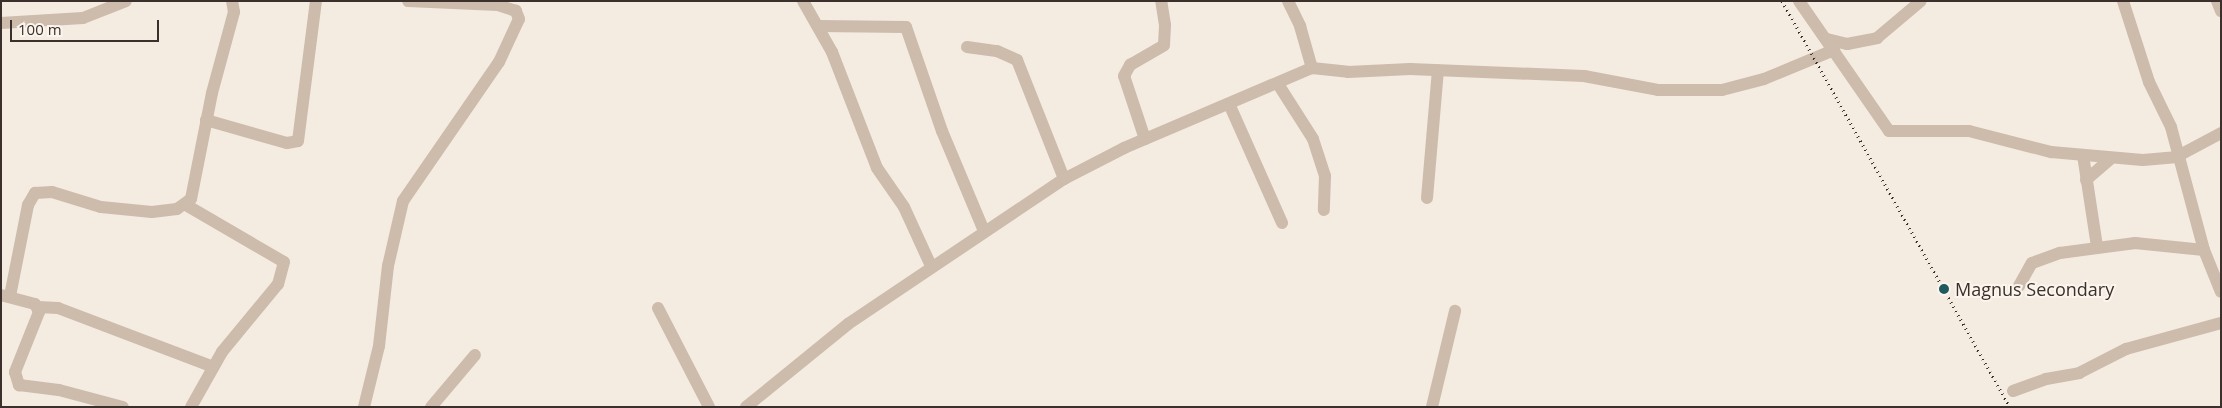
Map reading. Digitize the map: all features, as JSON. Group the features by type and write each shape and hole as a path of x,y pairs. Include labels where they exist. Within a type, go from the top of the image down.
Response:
{"street":[{"path":"1,23 47,23 83,18 126,1"},
{"path":"186,205 195,188 206,120 234,12 232,1"},
{"path":"206,120 287,143 298,141 316,1"},
{"path":"364,407 380,346 388,266 403,201 499,62 519,19 516,11 498,6 408,1"},
{"path":"803,1 832,52 876,168 904,207 931,266"},
{"path":"1145,139 1124,76 1130,65 1164,45 1165,25 1161,1"},
{"path":"1288,1 1300,26 1312,68"},
{"path":"1799,1 1889,131 1969,131 2013,144 2111,158 2143,160 2178,156 2221,133"},
{"path":"1826,39 1847,44 1878,38 1920,1"},
{"path":"2123,1 2149,82 2171,127 2204,250 2221,292"},
{"path":"2217,1 2221,11"},
{"path":"818,26 906,28 942,131 984,231"},
{"path":"967,47 997,51 1017,60 1064,180"},
{"path":"746,407 760,401 848,324 931,266 1064,180 1145,139 1230,106 1312,68 1348,72 1438,70 1584,76 1658,90 1722,90 1764,79 1834,50"},
{"path":"1427,198 1438,70"},
{"path":"1278,84 1313,139 1325,176 1324,210"},
{"path":"1230,106 1282,223"},
{"path":"2083,154 2097,247"},
{"path":"2086,180 2111,158"},
{"path":"191,407 213,368 278,284 284,262 186,205 164,211 131,210 94,206 52,192 35,193 28,205 6,296 38,307 58,308 213,368"},
{"path":"2019,286 2026,270 2038,259 2097,247 2135,244 2204,250"},
{"path":"38,307 38,321 15,372 15,382 123,407"},
{"path":"658,308 710,407"},
{"path":"1432,407 1455,311"},
{"path":"2013,391 2046,379 2079,373 2126,349 2221,323"},
{"path":"432,407 474,354"}],"railway":[{"path":"1782,1 2010,407"}],"place":[{"name":"Magnus Secondary","path":"1944,289"}]}
